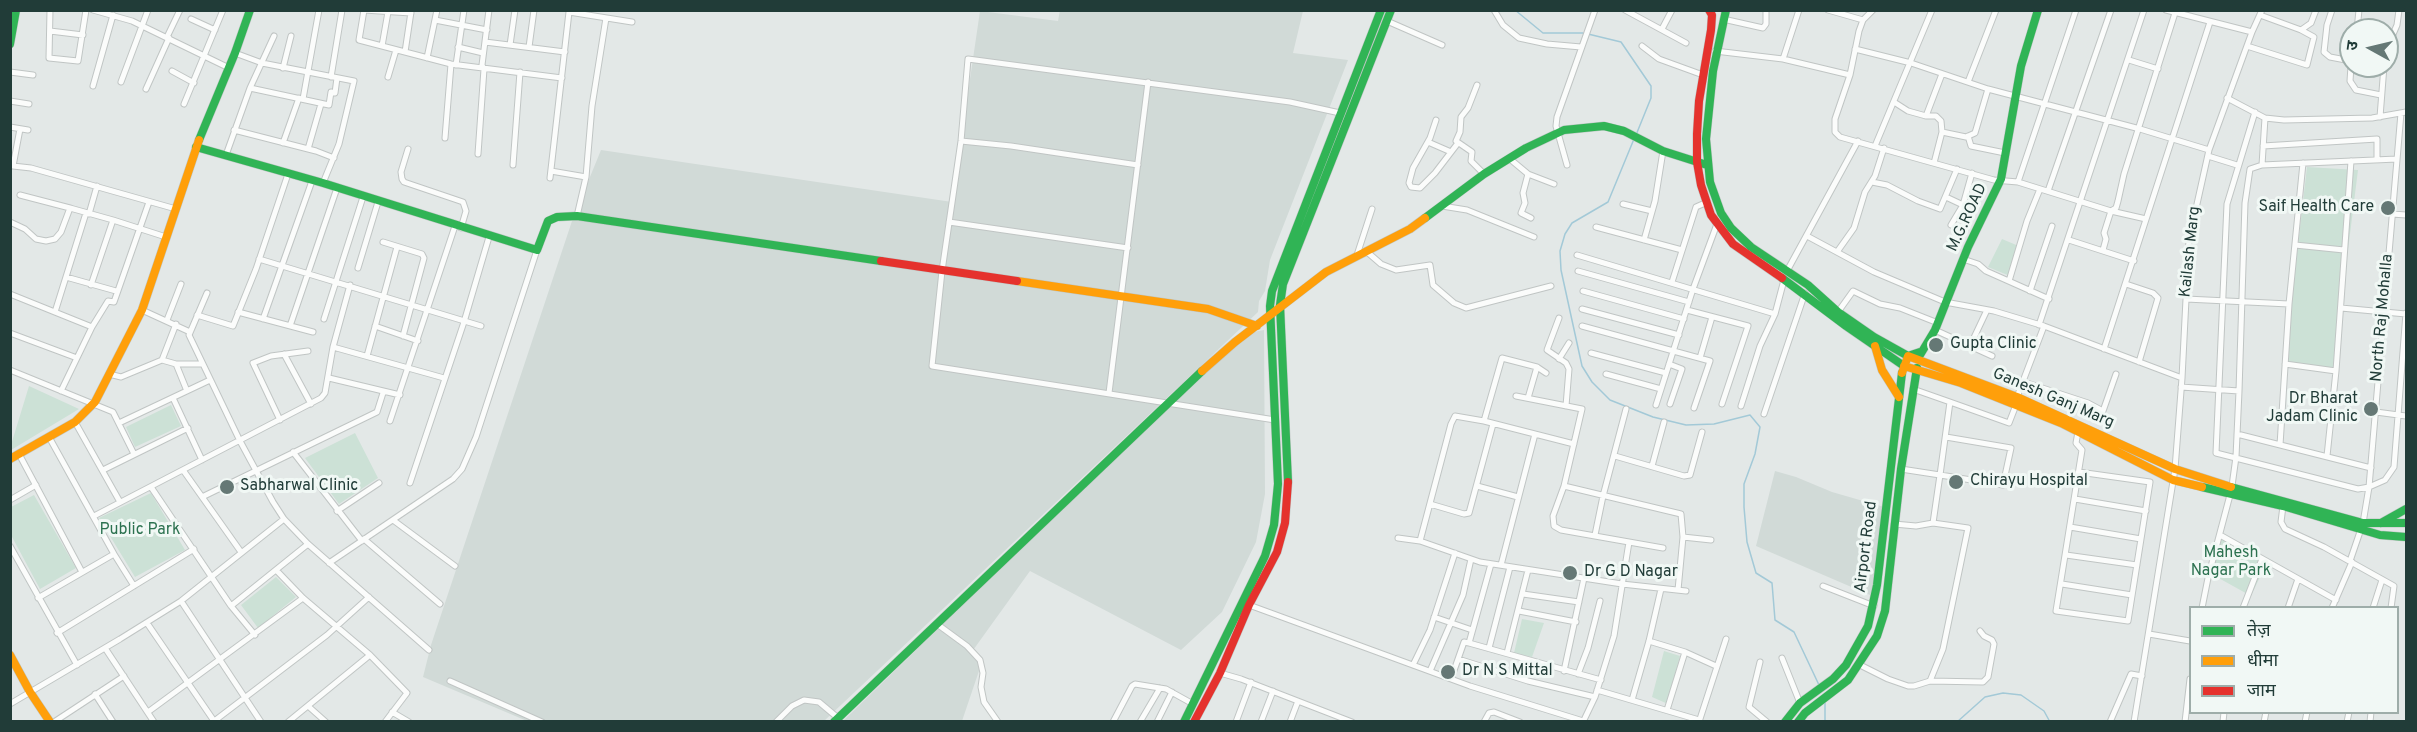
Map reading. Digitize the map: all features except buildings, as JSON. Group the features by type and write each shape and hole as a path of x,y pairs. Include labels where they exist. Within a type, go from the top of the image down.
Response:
{"main road":[{"path":"10,44 16,10"},
{"path":"10,459 75,422 93,404 110,374 142,310 196,147 235,53 250,10"},
{"path":"1184,722 1265,556 1275,525 1278,484 1272,291 1381,10"},
{"path":"1194,722 1220,674 1249,605 1276,552 1285,523 1288,493 1280,305 1283,284 1391,10"},
{"path":"1709,10 1712,22 1697,119 1697,162 1705,203 1717,224 1733,244 1805,293 1846,326 1904,366 2017,401 2173,480 2231,491 2362,527 2380,536 2406,537"},
{"name":"M.G.ROAD","path":"1798,722 1805,713 1838,689 1877,636 1885,611 1894,524 1916,370 1963,259 2001,179 2015,96 2038,10"},
{"name":"Ganesh Ganj Marg","path":"1725,15 1716,51 1706,122 1707,165 1718,207 1731,228 1751,247 1787,271 1838,312 1874,337 1908,356 1920,356 2017,401 2080,424 2175,470 2231,491 2362,527 2406,523"},
{"path":"836,720 1168,402 1235,342 1271,315 1280,305 1326,272 1410,229 1484,174 1526,148 1558,132 1579,127 1604,126 1624,131 1663,151 1707,165"},
{"path":"196,147 323,183 489,237 537,250 548,220 577,216 1208,309 1257,326"},
{"path":"1875,346 1886,379 1899,397"},
{"name":"Airport Road","path":"1785,722 1801,703 1846,665 1868,627 1874,606 1899,397 1908,356"},
{"path":"2378,524 2406,509"},
{"path":"10,655 30,692 52,722"}],"street":[{"path":"50,10 50,58 78,61 86,10"},
{"path":"93,10 142,25 229,68"},
{"path":"121,82 148,10"},
{"path":"146,89 180,10"},
{"path":"184,104 223,10"},
{"path":"284,143 309,73 319,10"},
{"path":"250,88 329,105 331,92 335,93 334,78 342,10"},
{"path":"405,52 411,12 364,10 358,40 453,65 562,78"},
{"path":"427,58 437,10"},
{"path":"445,138 453,65 464,10"},
{"path":"478,154 484,69 482,65 489,10"},
{"path":"510,45 515,10"},
{"path":"529,47 534,10"},
{"path":"1494,10 1503,25 1519,38 1547,44 1582,45"},
{"path":"1567,165 1558,132 1557,117 1595,10"},
{"path":"1625,10 1686,43"},
{"path":"1662,29 1672,10"},
{"path":"1725,15 1763,28 1766,24 1766,10"},
{"path":"1783,59 1799,10"},
{"path":"1828,10 1863,20"},
{"path":"1874,10 1863,20 1850,75 1834,125 1835,132 1840,137 1994,180 2018,182 2111,211 2146,219"},
{"path":"1875,146 1932,10"},
{"path":"1968,82 1996,10"},
{"path":"2018,182 2076,10"},
{"path":"2048,191 2111,10"},
{"path":"1912,389 2009,423 2144,10"},
{"path":"2166,10 2252,32"},
{"path":"2301,30 2311,23 2316,10"},
{"path":"2332,10 2327,25 2324,52 2339,60"},
{"path":"382,46 388,12"},
{"path":"550,178 569,12 632,22"},
{"path":"2103,250 2106,239 2104,233 2111,211 2116,208 2122,181 2175,13"},
{"path":"2247,46 2307,65 2314,37 2261,13"},
{"name":"Kailash Marg","path":"2133,722 2150,634 2175,470 2189,240 2209,153 2227,98 2261,13"},
{"path":"93,86 113,15"},
{"path":"577,216 586,177 592,106 606,18"},
{"path":"192,19 215,30"},
{"path":"435,20 487,30"},
{"path":"1387,21 1442,45"},
{"path":"2104,349 2210,22"},
{"path":"50,31 83,34"},
{"path":"226,155 250,88 274,36"},
{"path":"283,68 291,36"},
{"path":"485,42 565,52"},
{"path":"1642,46 1659,58 1703,75"},
{"path":"458,47 483,53"},
{"path":"1855,49 1911,63 1988,89 2140,129 2173,139 2238,165"},
{"path":"388,77 396,50"},
{"path":"1707,51 1783,59 1850,75"},
{"path":"235,53 283,68 354,81 339,144 323,183"},
{"path":"1275,420 932,366 942,271 961,141 969,58 1290,102 1340,113"},
{"path":"2129,60 2158,69"},
{"path":"172,71 194,83"},
{"path":"10,72 33,75"},
{"path":"513,165 520,72"},
{"path":"1926,116 1942,74"},
{"path":"2350,78 2356,90 2381,95"},
{"path":"2380,117 2383,78"},
{"path":"1108,393 1148,82"},
{"path":"1477,85 1468,108 1460,120 1461,132 1456,139 1458,143 1472,152 1471,161 1484,174"},
{"path":"1942,132 1968,136 1975,133 1988,89"},
{"path":"2227,98 2265,118 2316,120 2380,117 2404,113"},
{"path":"10,101 29,104"},
{"path":"1894,102 1908,111 1940,118 1942,132 1935,163"},
{"path":"308,149 321,104"},
{"path":"2255,112 2227,204 2217,389 2216,453 2358,489 2385,480 2394,467 2406,314 2341,308"},
{"name":"North Raj Mohalla","path":"2333,606 2362,527 2369,487 2397,159 2404,113"},
{"path":"2262,165 2265,118"},
{"path":"1436,120 1411,176 1410,185 1414,189 1420,188 1458,143"},
{"path":"10,127 28,130"},
{"path":"20,129 13,166 31,168 176,209"},
{"path":"234,130 334,158"},
{"path":"1968,136 1971,146 2005,153"},
{"path":"2263,147 2377,139 2377,160"},
{"path":"961,141 1138,165"},
{"path":"1787,271 1858,141"},
{"path":"1428,142 1451,153"},
{"path":"1837,252 1854,228 1865,192 1872,182 1884,148"},
{"path":"390,421 458,227 466,211 463,202 404,182 401,172 408,149"},
{"path":"1644,240 1663,151"},
{"path":"1510,159 1528,174 1554,184"},
{"path":"2202,606 2231,491 2236,457 2245,203 2249,172 2252,166 2262,165 2397,159"},
{"path":"2327,456 2336,371 2351,161"},
{"path":"2280,444 2289,304 2303,163"},
{"path":"1872,182 1887,185 1940,209 1958,169"},
{"path":"551,171 586,177"},
{"path":"1951,225 1962,205 1972,173"},
{"path":"197,315 233,326 288,174"},
{"path":"1528,174 1523,193 1525,203 1521,213 1531,218"},
{"path":"263,319 312,181"},
{"path":"55,312 97,186"},
{"path":"290,326 337,188"},
{"path":"2009,281 2027,221 2040,189"},
{"path":"20,195 166,237"},
{"path":"324,319 363,197"},
{"path":"1946,197 1962,205"},
{"path":"61,391 92,327 108,301 114,302 149,202"},
{"path":"358,268 378,202"},
{"path":"1672,282 1696,207 1705,203"},
{"path":"1623,204 1652,211"},
{"path":"1442,206 1467,210 1534,237"},
{"path":"10,222 25,229 36,239 46,241 55,239 65,226 70,208"},
{"path":"1357,255 1372,209"},
{"path":"2392,214 2406,215"},
{"path":"91,285 113,220"},
{"path":"949,222 1128,248"},
{"path":"1656,405 1693,289 1717,224"},
{"path":"2030,291 2052,226"},
{"path":"1596,227 1682,250"},
{"path":"1807,236 1874,272 1945,303 1987,310 2042,326 2182,378"},
{"path":"410,483 464,322 489,237"},
{"path":"2069,240 2134,261"},
{"path":"383,242 422,255 424,258 403,336"},
{"path":"2295,245 2344,250"},
{"path":"367,356 397,246"},
{"path":"329,563 453,479 462,469 476,437 537,250"},
{"path":"1366,251 1377,262 1390,269 1400,270 1430,265 1432,285 1454,303 1466,308 1551,286"},
{"path":"1577,255 1775,314"},
{"path":"259,259 481,327"},
{"path":"1963,259 2049,299"},
{"path":"1578,271 1689,302"},
{"path":"66,277 116,291"},
{"path":"1741,406 1760,346 1775,314 1784,280"},
{"path":"167,320 181,284"},
{"path":"2126,284 2153,293 2158,298 2139,362"},
{"path":"94,516 311,404 325,393 333,347 350,285"},
{"path":"1583,291 1684,319"},
{"path":"1838,312 1853,291 1880,304 1900,308 1992,356"},
{"path":"207,293 189,335 240,441 284,519 329,563 429,650"},
{"path":"1764,414 1805,293"},
{"path":"10,294 92,327"},
{"path":"2186,299 2289,304"},
{"path":"1582,309 1679,335"},
{"path":"142,310 177,324 190,332"},
{"path":"1687,310 1748,326 1722,404"},
{"path":"1970,346 1987,310"},
{"path":"238,312 313,332"},
{"path":"1700,358 1712,317"},
{"path":"1559,318 1547,350 1566,363 1569,369 1566,405"},
{"path":"162,360 177,324"},
{"path":"375,326 418,341"},
{"path":"1582,326 1710,361 1694,408"},
{"path":"10,333 77,358"},
{"path":"1559,358 1569,343"},
{"path":"333,347 444,378"},
{"path":"280,420 253,363 271,356 308,351"},
{"path":"1591,353 1666,373"},
{"path":"284,354 311,404"},
{"path":"1484,421 1502,358 1537,367 1546,373"},
{"path":"110,374 121,377 162,360 176,364 202,364"},
{"path":"176,364 187,391"},
{"path":"1669,364 1682,369 1670,404"},
{"path":"2285,364 2336,371"},
{"path":"1528,398 1537,367"},
{"path":"10,370 113,412 134,454"},
{"path":"1606,374 1661,389"},
{"path":"2024,382 2088,403 2103,411 2116,374"},
{"path":"329,378 383,393 400,395"},
{"path":"119,423 210,380"},
{"path":"2181,387 2240,391"},
{"path":"202,497 377,412 383,393"},
{"path":"1516,396 1582,409 1564,486 1553,516 1554,526 1561,530 1663,548"},
{"path":"172,398 202,460"},
{"path":"1933,523 1950,402"},
{"path":"1595,535 1626,409"},
{"path":"2376,412 2406,416"},
{"path":"1420,541 1453,419 1459,416 1484,421 1574,444"},
{"path":"75,422 120,502"},
{"path":"1652,466 1664,422"},
{"path":"1430,504 1466,514 1470,510 1493,424"},
{"path":"103,470 188,428"},
{"path":"1615,456 1684,476 1690,475 1702,432"},
{"path":"2078,432 2076,442 2082,450 2056,611 2128,621 2150,482 2079,472"},
{"path":"1501,565 1534,434"},
{"path":"2237,434 2371,468"},
{"path":"50,437 134,586"},
{"path":"1901,470 2003,485 2011,448 1946,437"},
{"path":"293,452 337,511 363,540 440,604"},
{"path":"19,454 82,572"},
{"path":"183,470 241,552"},
{"path":"337,511 379,483"},
{"path":"10,500 36,485"},
{"path":"1477,486 1518,497"},
{"path":"1564,486 1681,514 1683,537 1677,590"},
{"path":"151,487 231,606 255,635"},
{"path":"2074,500 2146,512"},
{"path":"2283,506 2281,522 2285,529 2351,561 2394,586 2391,606"},
{"path":"10,704 181,601 284,519"},
{"path":"393,520 455,566"},
{"path":"1894,524 1916,526 1933,523 1968,528 1943,650 1930,681"},
{"path":"2070,527 2141,539"},
{"path":"2220,535 2336,600"},
{"path":"1683,537 1711,540"},
{"path":"1398,538 1420,541 1491,564 1622,584 1686,591"},
{"path":"1249,605 1451,679 1583,721 1595,697 1614,636 1629,542"},
{"path":"231,606 308,544"},
{"path":"10,546 77,665"},
{"path":"57,633 194,549"},
{"path":"1413,665 1434,617 1455,553"},
{"path":"38,598 114,554"},
{"path":"2066,555 2137,565"},
{"path":"1430,671 1463,595 1471,559"},
{"path":"2244,606 2262,559"},
{"path":"1469,642 1491,564"},
{"path":"1489,648 1510,567"},
{"path":"1507,653 1528,570"},
{"path":"277,571 303,598 370,655 407,693 385,722"},
{"path":"1564,671 1584,578"},
{"path":"2289,606 2298,579"},
{"path":"2374,606 2382,580"},
{"path":"2062,584 2132,595"},
{"path":"1823,586 1874,606"},
{"path":"1632,700 1661,589"},
{"path":"1523,594 1579,602"},
{"path":"147,623 214,721 336,627 369,597"},
{"path":"148,712 303,598"},
{"path":"181,601 261,722"},
{"path":"1578,675 1600,601"},
{"path":"1519,611 1576,622"},
{"path":"1434,617 1472,630"},
{"path":"937,624 967,646 980,660 984,702 998,722"},
{"path":"1858,664 1908,686 1930,681 1972,683 1986,680 1994,644 1980,630"},
{"path":"2150,634 2189,641"},
{"path":"1597,690 1699,721 1726,639"},
{"path":"1649,641 1685,652 1716,666"},
{"path":"1451,679 1464,642 1469,642 1601,680"},
{"path":"105,648 154,722"},
{"path":"1667,710 1685,652"},
{"path":"288,722 370,655"},
{"path":"1782,658 1801,703"},
{"path":"1458,659 1528,681 1595,697"},
{"path":"1760,662 1749,707 1767,722"},
{"path":"1220,674 1251,682 1339,719 1352,722"},
{"path":"2110,722 2131,674 2142,676"},
{"path":"52,722 124,676"},
{"path":"450,681 528,718 542,722"},
{"path":"1236,722 1251,682"},
{"path":"1113,722 1132,686 1140,683 1172,692 1193,704"},
{"path":"1140,722 1160,688"},
{"path":"2185,722 2189,688"},
{"path":"1261,722 1273,691"},
{"path":"1158,722 1172,692"},
{"path":"95,694 113,722"},
{"path":"776,722 792,706 804,700 819,702 836,720"},
{"path":"1290,722 1298,701"},
{"path":"308,706 326,722"},
{"path":"392,712 409,722"},
{"path":"1484,722 1489,713 1494,712 1520,722"}],"shaded area":[{"path":"1060,10 1303,11 1293,53 1348,60 1270,260 1265,291 1259,301 1258,312 824,721 527,721 423,677 431,645 572,221 601,150 952,202 980,11 1058,21"},
{"path":"1264,330 1265,494 1256,542 1222,612 1181,650 1030,571 971,653 982,662 962,721 842,722 1162,411 1253,332"},
{"path":"1775,471 1832,492 1884,507 1876,580 1870,595 1756,546"}],"green space":[{"path":"2307,167 2358,170 2333,370 2285,363 2295,254 2297,253"},
{"path":"2002,239 2021,247 2010,276 1988,267"},
{"path":"29,386 79,409 11,450 11,445"},
{"path":"171,405 181,426 135,447 126,427"},
{"path":"355,433 378,478 339,504 305,458"},
{"name":"Public Park","path":"151,493 185,550 135,577 99,518"},
{"name":"Public Park","path":"34,495 76,568 40,589 11,535 11,507"},
{"name":"Mahesh Nagar Park","path":"2219,534 2267,562 2251,596 2206,571"},
{"path":"276,577 296,597 258,628 241,605"},
{"path":"1522,619 1544,623 1532,657 1514,653"},
{"path":"1664,651 1680,656 1668,704 1652,697"}],"waterway":[{"path":"1515,10 1543,33 1583,33"},
{"path":"1588,34 1621,42 1651,86 1651,98 1636,135"},
{"path":"1634,139 1608,202 1572,223 1565,234 1560,251 1561,270 1582,366 1592,382 1610,400 1653,417 1686,425 1714,424 1750,415 1760,427 1755,454 1744,484 1747,542 1756,573 1772,583 1775,620 1794,632 1819,685"},
{"path":"1957,722 1985,697 2003,693 2021,695 2044,711 2050,722"},
{"path":"1825,703 1825,722"}],"traffic: fast":[{"path":"10,44 16,10"},
{"path":"199,140 250,10"},
{"path":"1184,722 1265,556 1274,525 1278,484 1270,306 1272,291 1381,10"},
{"path":"1288,482 1280,305 1283,284 1391,10"},
{"path":"1726,10 1713,71 1706,139 1710,182 1721,213 1731,228 1751,247 1808,285 1838,312 1874,337 1908,356 1920,352"},
{"path":"1920,355 1935,330 1968,247 2001,179 2021,66 2038,10"},
{"path":"1425,218 1484,174 1526,148 1564,130 1604,126 1624,131 1663,151 1707,165"},
{"path":"196,147 323,183 537,250 548,221 557,217 577,216 881,261"},
{"path":"1782,278 1904,366"},
{"path":"1798,722 1805,713 1848,680 1877,636 1885,611 1901,469 1917,368"},
{"path":"834,722 1202,371"},
{"path":"1785,722 1800,703 1833,679 1846,665 1868,626 1877,585 1902,373"},
{"path":"2202,487 2283,506 2380,535 2406,537"},
{"path":"2231,487 2363,523 2406,523"},
{"path":"2381,523 2406,509"}],"traffic: slow":[{"path":"10,459 75,422 95,402 142,310 199,140"},
{"path":"1202,371 1235,342 1326,272 1410,229 1425,218"},
{"path":"1017,281 1208,309 1257,326"},
{"path":"1875,346 1882,370 1899,397"},
{"path":"1902,373 1908,356 2017,397 2175,469 2231,487"},
{"path":"1904,366 1961,383 2061,423 2173,480 2202,487"},
{"path":"10,655 50,722"}],"traffic: jam":[{"path":"1709,10 1712,15 1711,30 1699,101 1697,134 1697,162 1701,185 1711,215 1733,244 1782,278"},
{"path":"881,261 1017,281"},
{"path":"1194,722 1220,673 1249,605 1277,552 1285,523 1288,482"}],"place":[{"name":"Saif Health Care","path":"2388,208"},
{"name":"Gupta Clinic","path":"1936,345"},
{"name":"Dr Bharat Jadam Clinic","path":"2371,409"},
{"name":"Chirayu Hospital","path":"1956,482"},
{"name":"Sabharwal Clinic","path":"227,487"},
{"name":"Dr G D Nagar","path":"1570,573"},
{"name":"Dr N S Mittal","path":"1448,672"}]}
